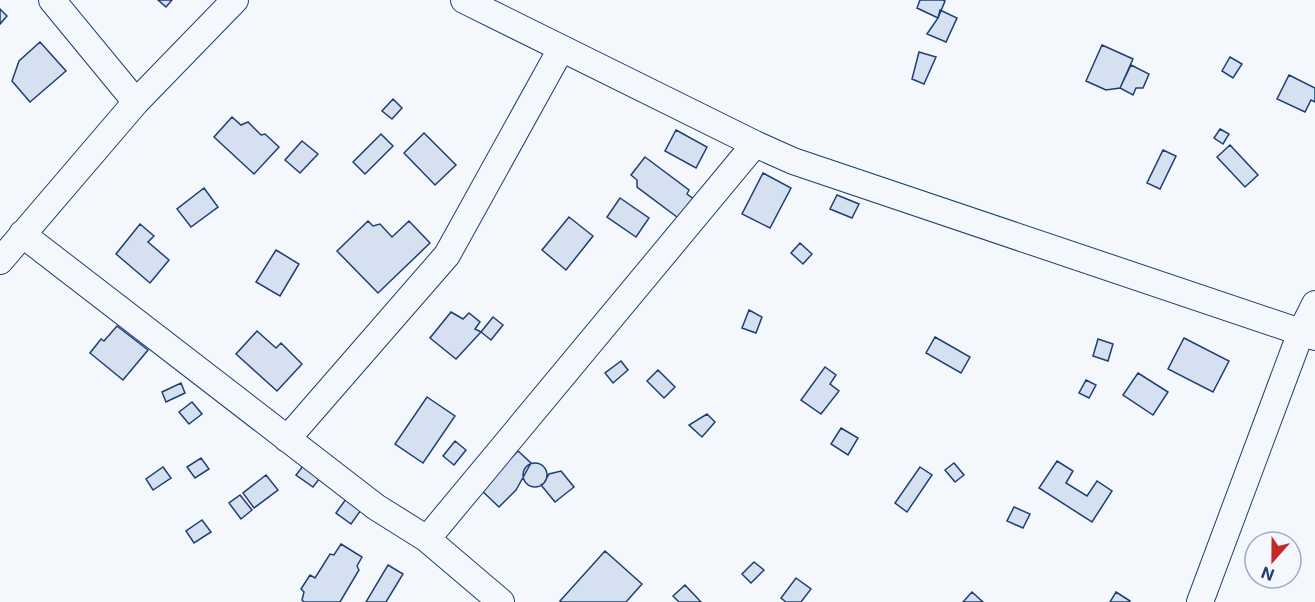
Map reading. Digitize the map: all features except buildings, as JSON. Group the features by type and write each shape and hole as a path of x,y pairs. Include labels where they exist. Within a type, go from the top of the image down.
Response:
{"street":[{"path":"52,0 136,102"},
{"path":"0,261 136,102 236,0"},
{"path":"464,0 755,144 793,160 1308,335"},
{"path":"287,439 447,255 561,49"},
{"path":"427,539 755,144"},
{"path":"22,234 376,507 427,539 501,602"},
{"path":"1200,602 1308,335 1315,304"}]}
